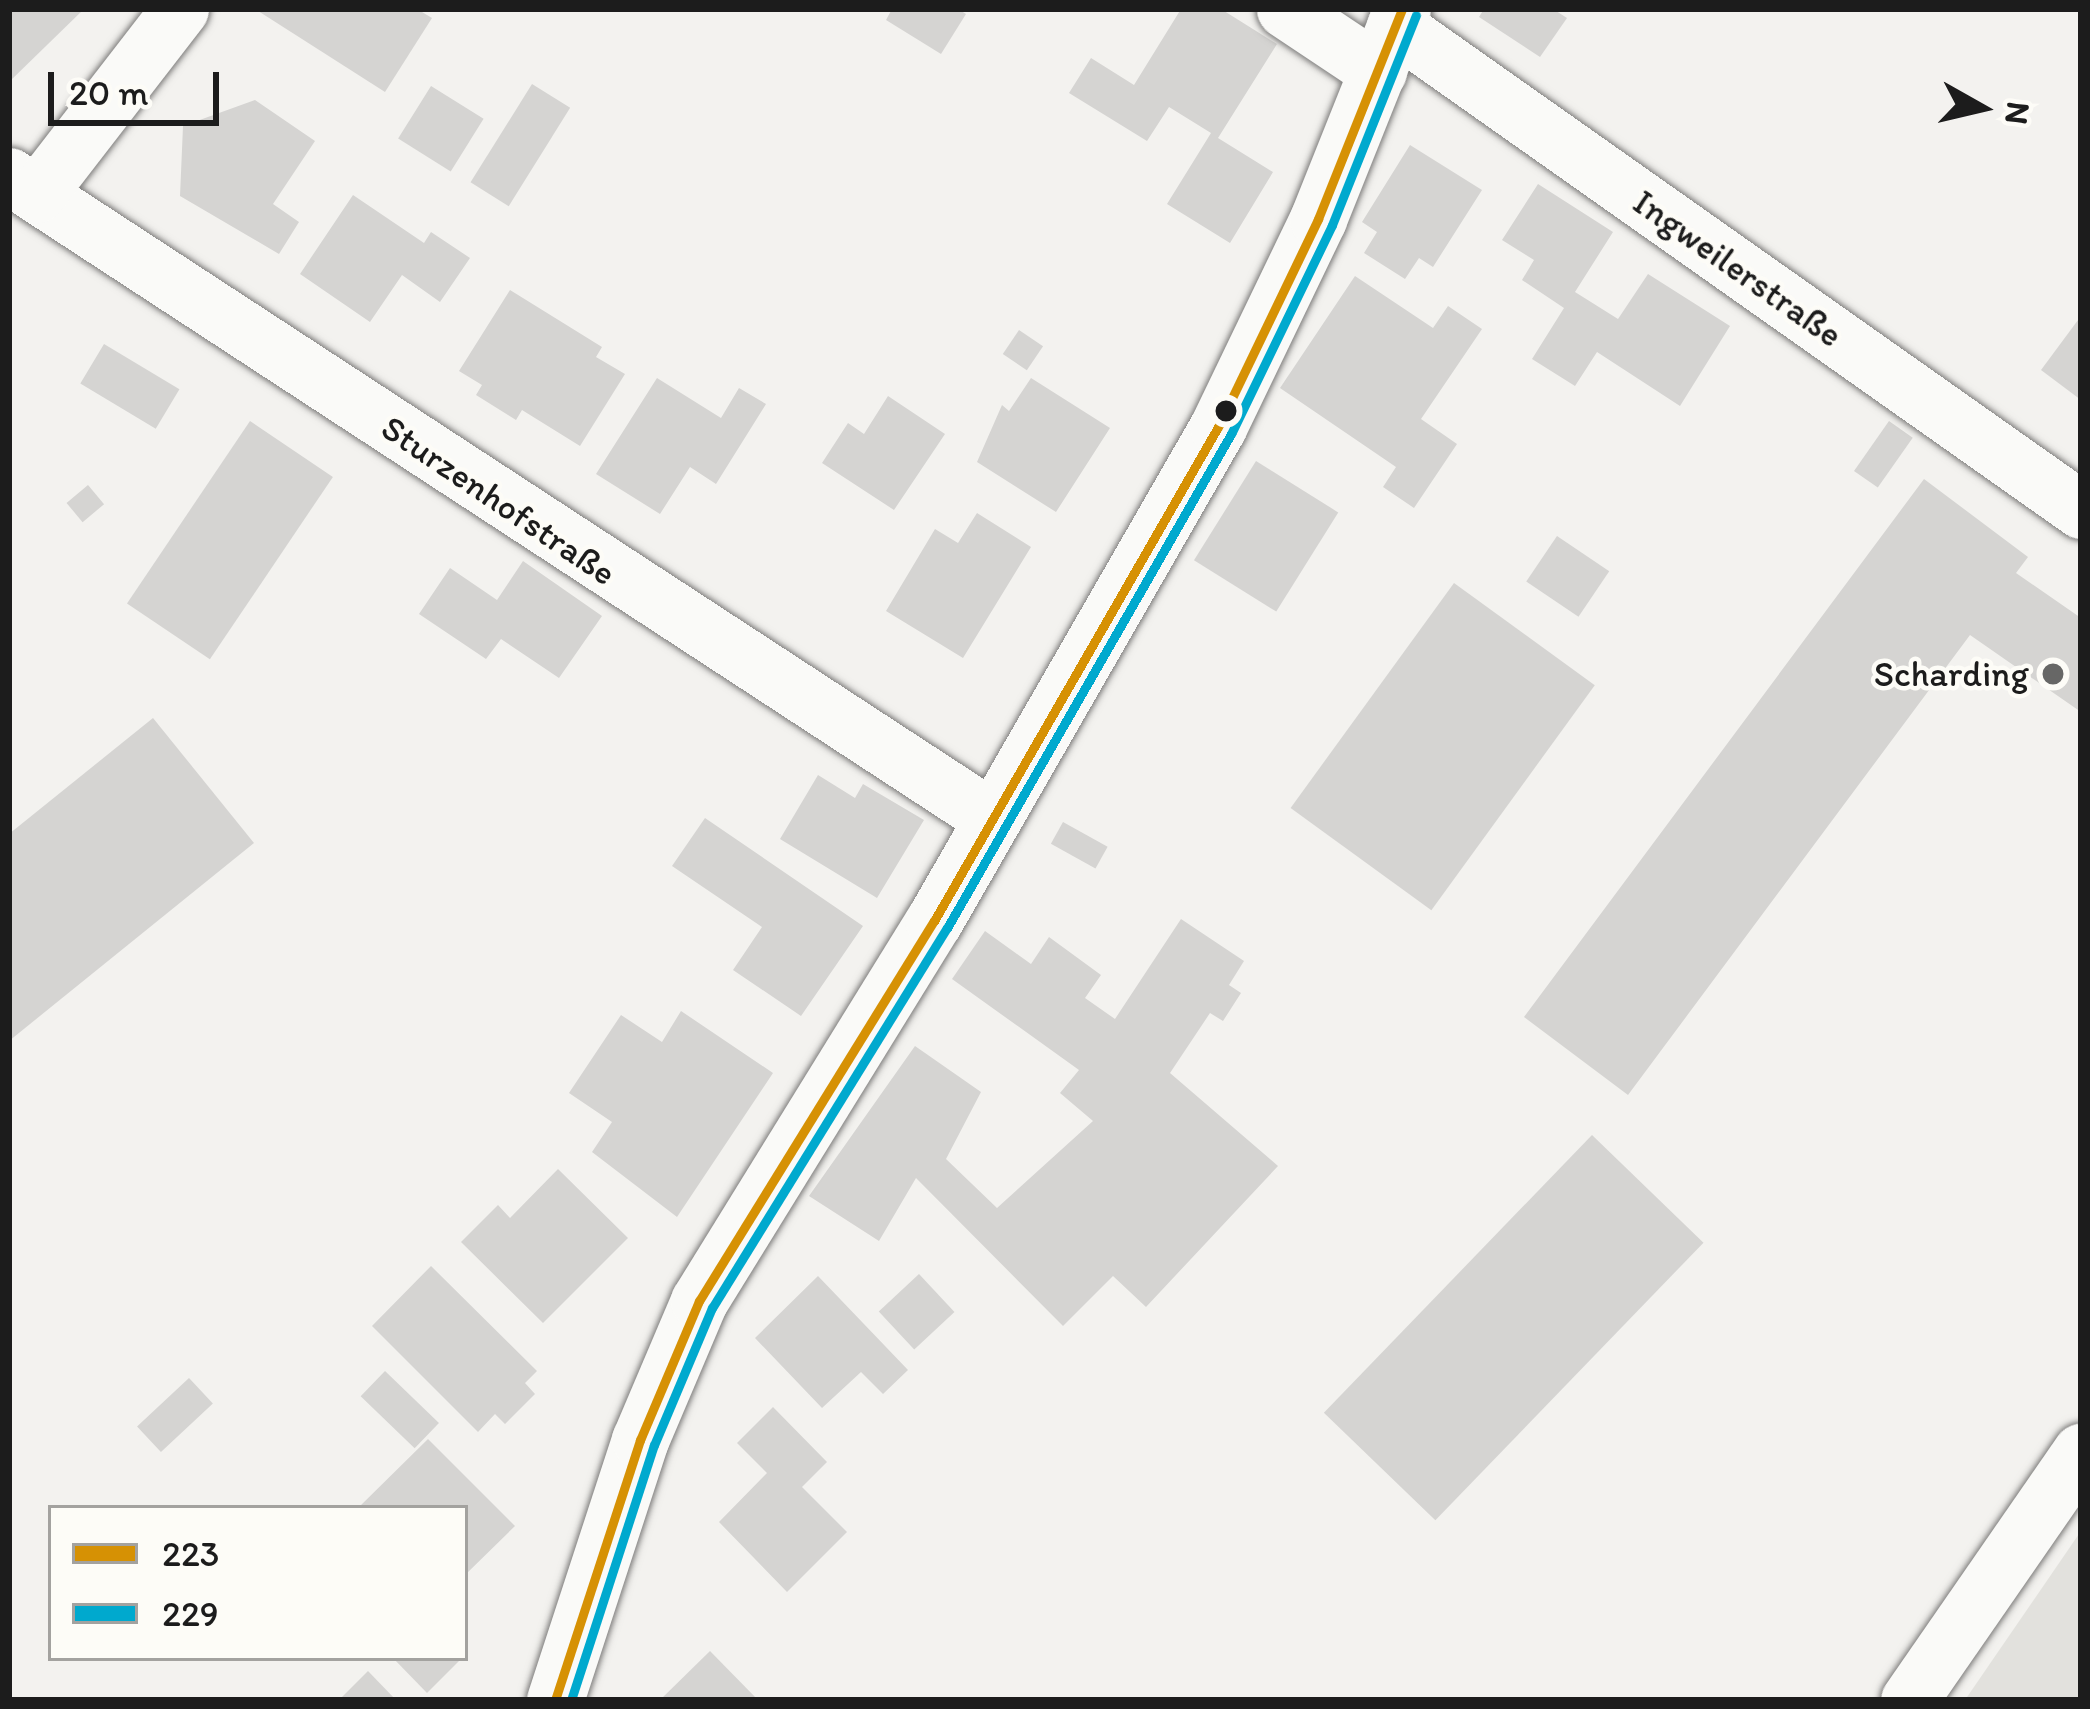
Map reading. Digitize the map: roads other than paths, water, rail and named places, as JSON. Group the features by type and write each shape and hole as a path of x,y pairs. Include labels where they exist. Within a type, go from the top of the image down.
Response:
{"street":[{"path":"23,185 180,9"},
{"name":"Ingweilerstraße","path":"1285,9 1392,35 2081,510"},
{"path":"555,1700 640,1440 699,1301 993,819 1218,427 1392,35"},
{"name":"Sturzenhofstraße","path":"23,185 993,819"},
{"path":"1909,1700 2081,1452"}],"place":[{"name":"Scharding","path":"2053,674"}]}
